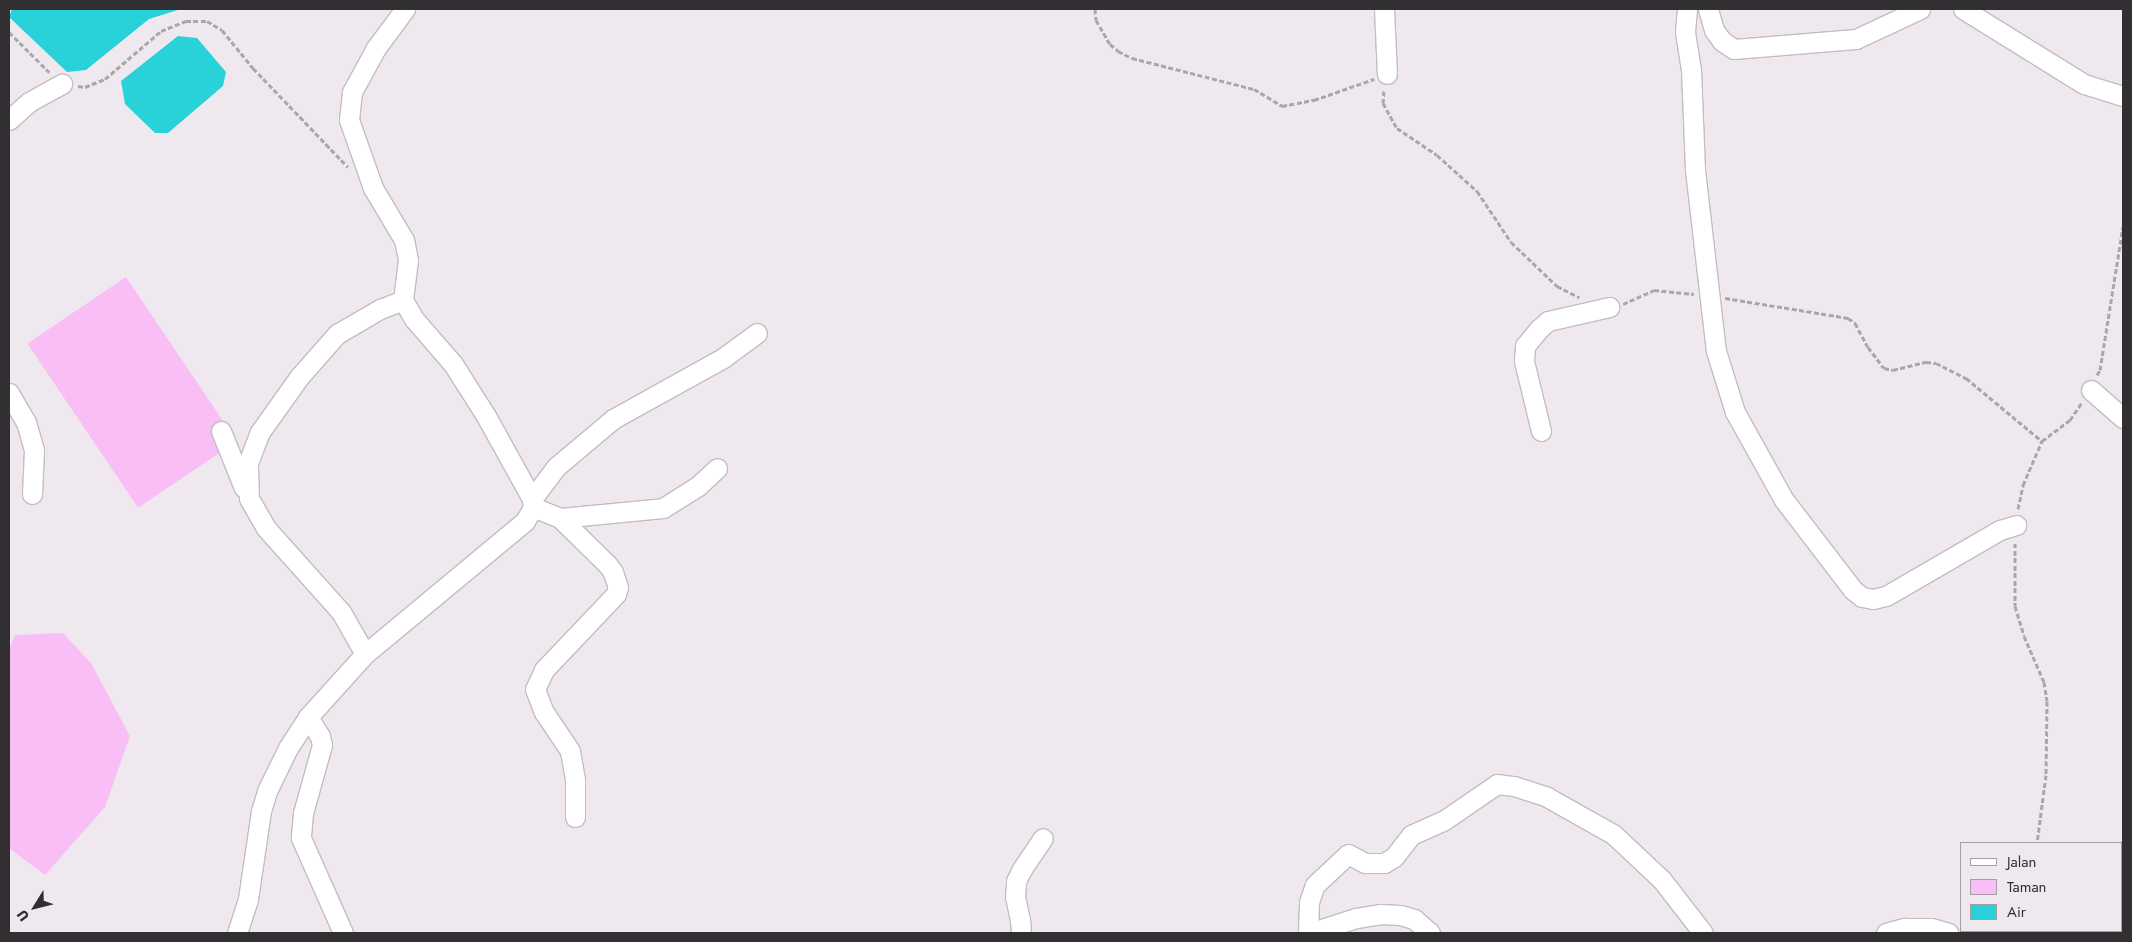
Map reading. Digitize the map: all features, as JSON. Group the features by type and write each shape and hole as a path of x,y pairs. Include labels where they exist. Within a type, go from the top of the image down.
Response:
{"street":[{"path":"405,9 376,48 352,92 350,120 373,188 404,240 408,260 403,300 414,320 453,364 486,416 532,503 560,518 607,564 613,572 618,587 616,594 544,670 535,689 544,712 570,751 575,780 575,817"},
{"path":"1384,9 1387,74"},
{"path":"1687,9 1685,32 1690,70 1695,170 1716,352 1735,412 1784,500 1853,590 1862,597 1873,599 1886,596 2000,530 2016,526"},
{"path":"1708,9 1714,30 1722,41 1734,49 1856,39 1920,9"},
{"path":"1963,9 2084,84 2123,96"},
{"path":"9,120 29,102 62,84"},
{"path":"249,498 248,462 260,432 300,376 337,334 380,309 403,300"},
{"path":"1541,431 1524,361 1525,346 1539,328 1548,321 1609,307"},
{"path":"237,933 248,900 261,810 267,792 288,748 308,717 365,654 525,521 532,503 556,467 613,419 723,358 757,333"},
{"path":"2091,390 2123,418"},
{"path":"9,393 26,422 34,450 32,494"},
{"path":"221,431 249,498 266,528 340,612 365,654"},
{"path":"560,518 663,508 698,486 717,468"},
{"path":"308,717 320,736 322,745 303,813 301,838 343,933"},
{"path":"1430,933 1414,919 1400,914 1380,914 1356,918 1308,933 1309,902 1315,885 1348,854 1365,863 1384,863 1394,857 1411,835 1443,822 1497,784 1514,786 1547,798 1613,834 1662,880 1702,933"},
{"path":"1021,933 1015,897 1016,881 1043,838"},
{"path":"1886,933 1904,928 1932,928 1948,933"}],"path":[{"path":"1095,9 1096,20 1110,44 1118,51 1132,58 1254,89 1282,106 1314,100 1387,74"},
{"path":"9,32 62,84 85,87 106,79 161,31 186,21 207,21 222,30 253,68 334,155 373,188"},
{"path":"2037,842 2046,775 2047,702 2044,682 2024,636 2014,606 2016,526 2023,485 2042,441 2070,420 2091,390 2100,370 2123,227"}],"green space":[{"path":"126,277 237,441 138,508 27,344"},
{"path":"63,633 91,663 130,736 105,807 45,875 9,848 9,649 15,635"}],"water":[{"path":"12,9 181,9 149,19 86,70 67,72 9,17"},
{"path":"178,36 197,38 226,72 223,86 168,133 155,133 125,104 121,81"}]}
